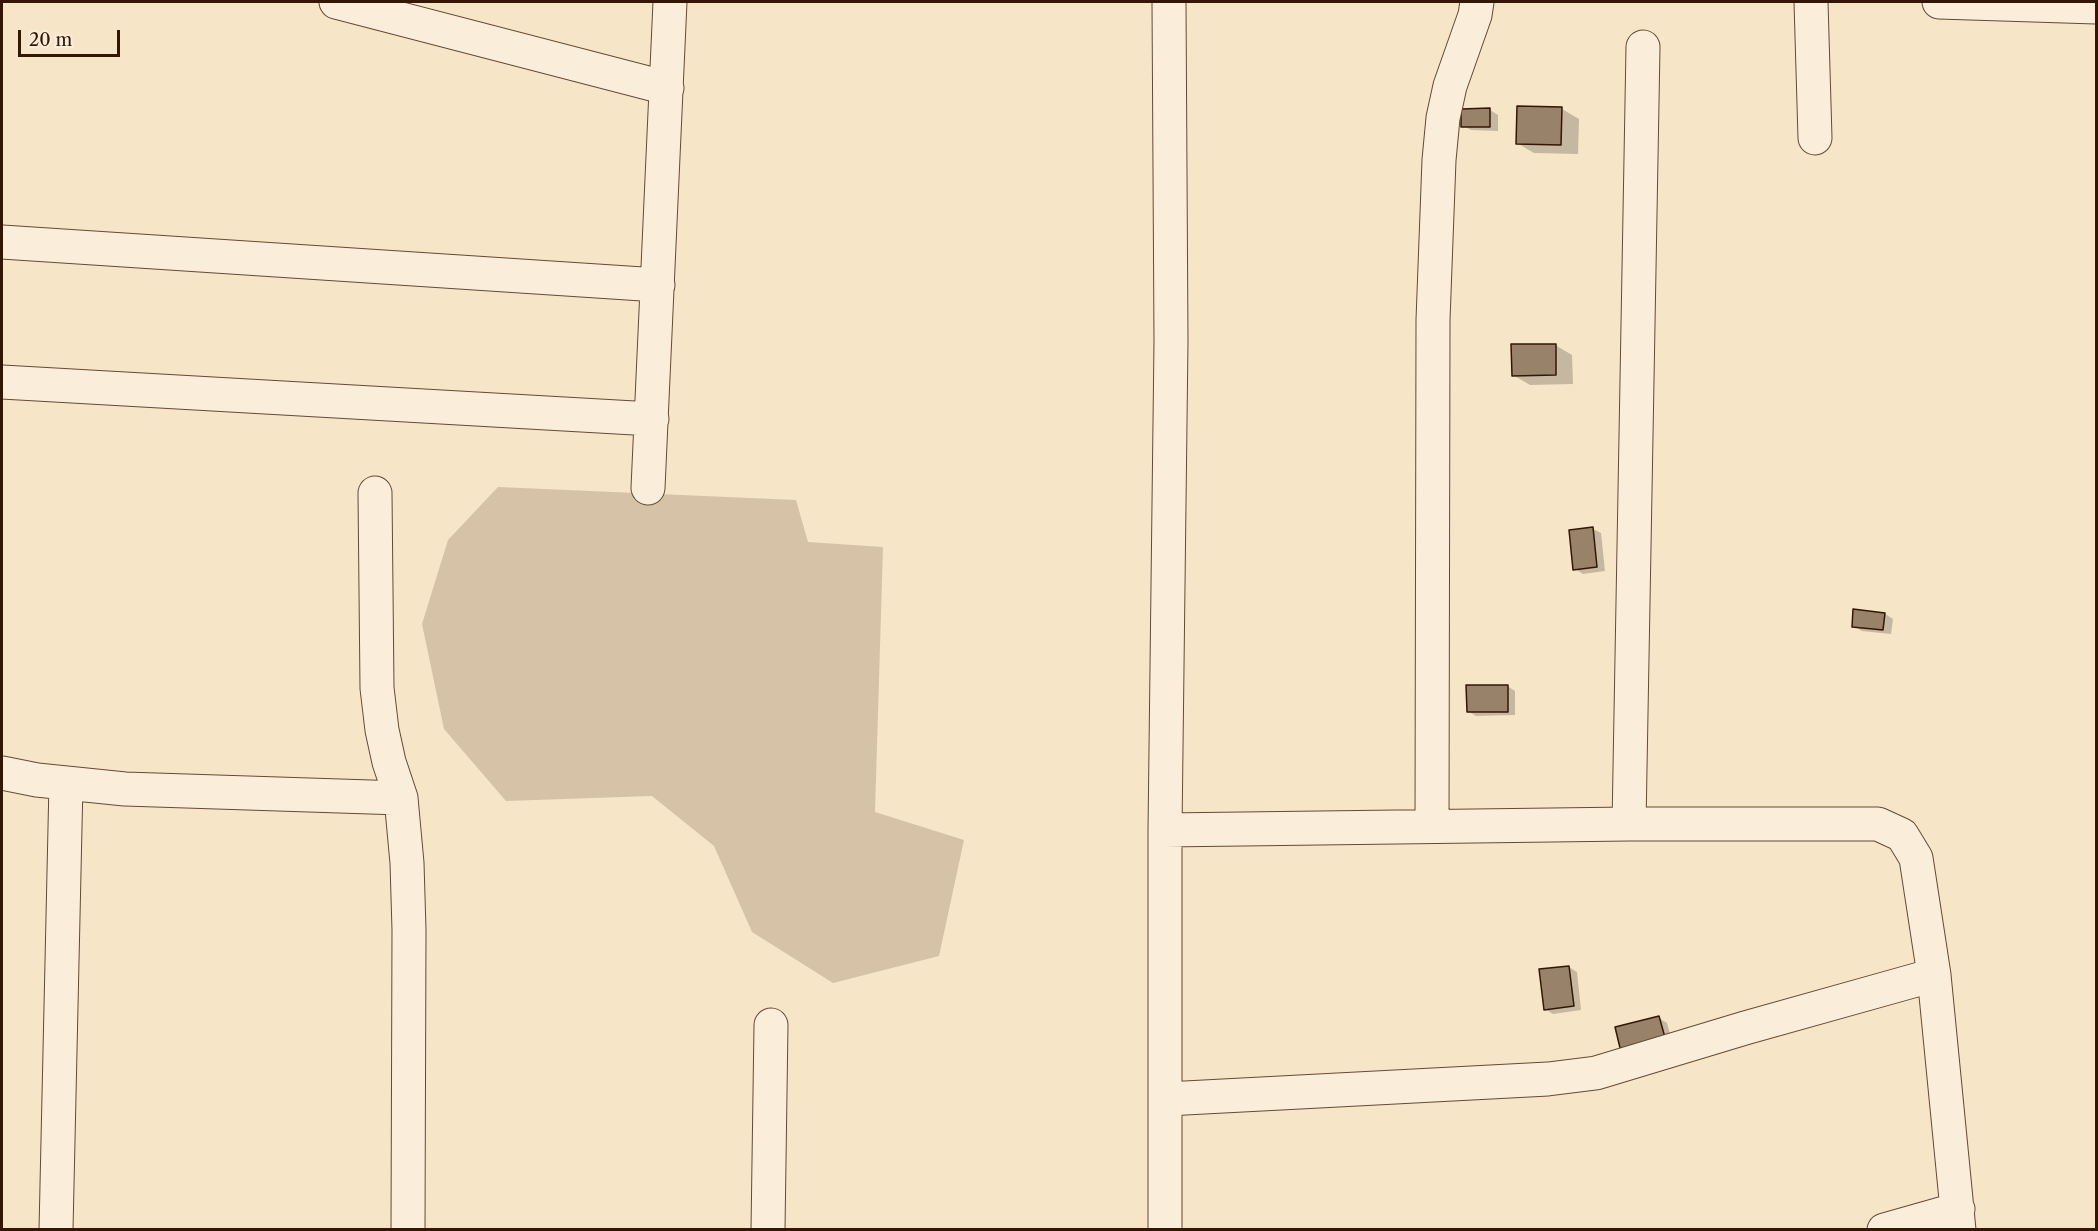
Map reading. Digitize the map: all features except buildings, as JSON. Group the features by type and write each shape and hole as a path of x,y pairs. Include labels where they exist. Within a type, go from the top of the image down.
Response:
{"street":[{"path":"336,2 667,87"},
{"path":"648,488 670,2"},
{"path":"1165,1230 1165,830 1171,341 1169,2"},
{"path":"1432,826 1433,320 1439,160 1443,118 1450,86 1475,15 1477,2"},
{"path":"1810,2 1815,138"},
{"path":"1939,2 2097,8"},
{"path":"1629,824 1643,47"},
{"path":"2,242 658,285"},
{"path":"2,382 652,419"},
{"path":"375,493 377,688 382,730 389,762 401,798 406,863 409,930 408,1230"},
{"path":"2,773 37,780 125,789 401,798"},
{"path":"56,1230 66,783"},
{"path":"1165,830 1629,824 1878,824 1902,835 1916,858 1934,975 1958,1219 1884,1230"},
{"path":"1166,1099 1536,1079 1596,1073 1934,975"},
{"path":"768,1230 771,1025"}],"shaded area":[{"path":"498,487 796,500 808,542 883,547 875,812 964,840 939,956 833,983 752,932 714,846 652,796 506,801 444,729 422,624 448,540"}]}
